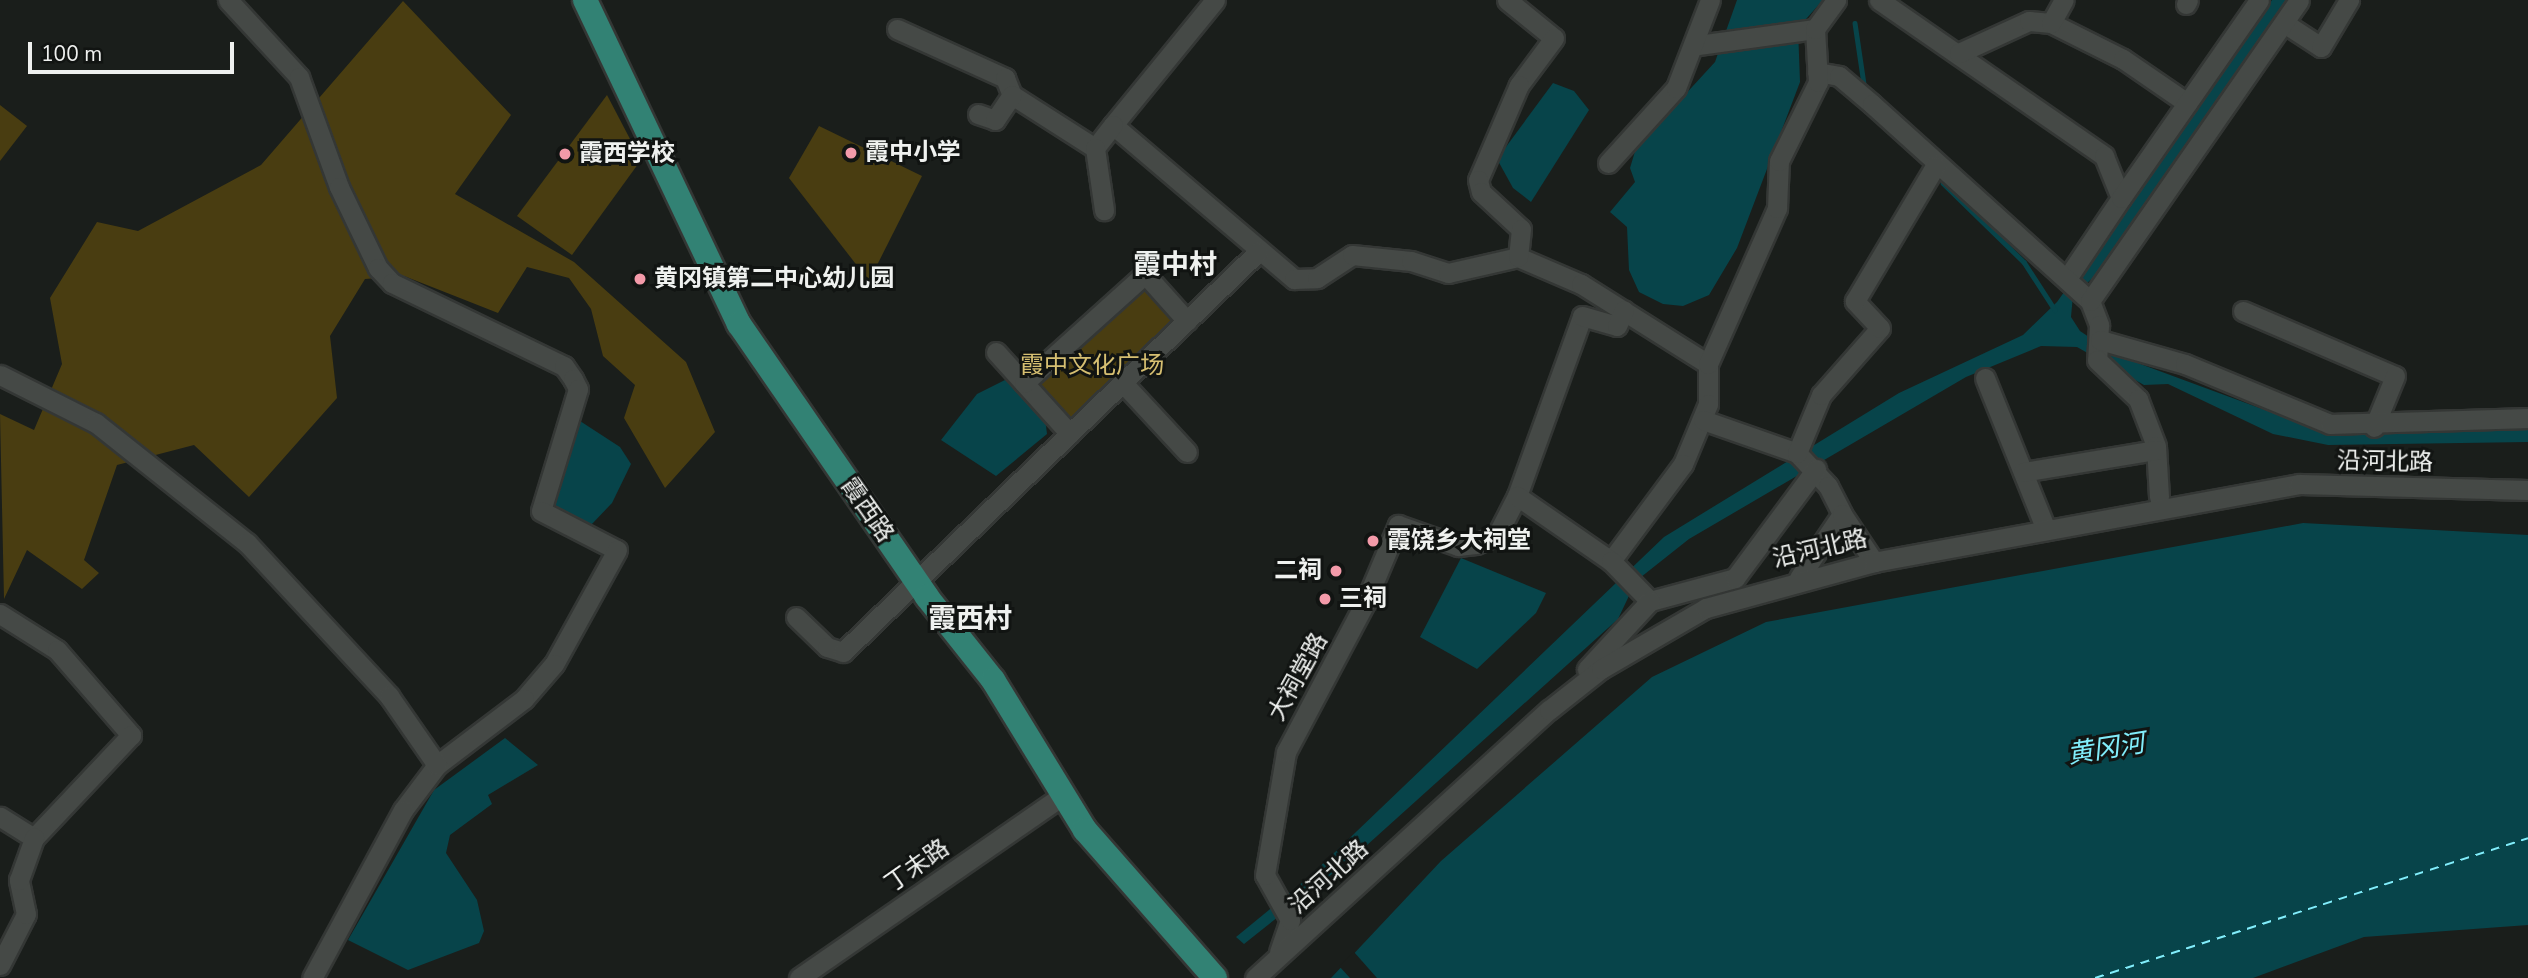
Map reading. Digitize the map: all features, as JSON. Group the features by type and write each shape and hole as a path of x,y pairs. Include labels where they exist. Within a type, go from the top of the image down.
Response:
{"main road":[{"name":"霞西路","path":"585,0 739,324 916,582 993,680 1085,830 1215,978"}],"street":[{"path":"228,0 299,77 339,187 379,268 392,283 564,366 578,389 541,511 617,550 554,664 524,699 437,765 374,857 312,978"},
{"path":"1104,210 1095,148 1215,0"},
{"path":"1507,0 1554,38 1519,85 1478,180 1481,192 1521,229 1518,257"},
{"path":"1608,163 1676,88 1698,45 1710,0"},
{"path":"1624,574 1658,503 1703,420 1708,364 1777,208 1779,162 1818,82 1815,29 1836,0"},
{"path":"1879,0 2104,156 2121,198"},
{"path":"2051,23 2064,0"},
{"path":"2068,277 2259,0"},
{"path":"2090,301 2299,0"},
{"path":"2284,23 2321,47 2349,0"},
{"path":"1959,53 1985,36 2029,21 2051,23 2123,59 2188,103"},
{"path":"897,29 1005,78 1012,95 1095,148"},
{"path":"1698,45 1815,29"},
{"path":"1817,72 1839,76 1935,166 2068,277 2090,301 2101,340 2097,360 2138,399 2156,450 2159,497"},
{"path":"978,114 995,120 1012,95"},
{"path":"1113,125 1258,252 1294,279 1317,278 1352,255 1411,261 1448,273 1518,257 1623,310 1708,364"},
{"path":"1549,710 1650,601 1735,578 1807,461 1821,395 1880,328 1855,301 1935,166"},
{"path":"796,617 827,647 843,652 1258,252"},
{"path":"1024,383 1145,274 1187,321"},
{"path":"1623,310 1617,326 1582,316 1517,496 1624,574 1650,601"},
{"path":"2243,311 2395,376 2374,426"},
{"path":"2101,340 2185,364 2330,424 2374,426 2528,418"},
{"path":"996,352 1070,434"},
{"path":"0,375 64,403 247,542 389,696 437,765"},
{"path":"1985,378 2046,530"},
{"path":"1123,383 1187,452"},
{"path":"1703,420 1807,461 1874,562"},
{"path":"2023,472 2156,450"},
{"name":"沿河北路","path":"1255,978 1549,710 1653,636 1706,608 1800,578 1874,562 2299,484 2528,490"},
{"name":"大祠堂路","path":"1278,957 1282,906 1265,875 1286,752 1365,603 1398,525 1458,546 1476,544 1497,535 1517,496"},
{"path":"1800,578 1842,514"},
{"path":"0,614 57,650 131,735 34,838 19,880 26,914 0,965"},
{"name":"丁未路","path":"799,978 1063,795"},
{"path":"0,817 34,838"}],"green space":[{"path":"403,1 511,115 455,194 574,262 686,362 715,432 665,488 624,418 635,385 603,356 591,309 569,278 527,267 498,313 404,276 365,279 330,336 337,398 249,497 194,445 117,465 84,560 99,573 82,589 27,550 4,599 0,414 34,430 62,364 50,298 97,222 138,231 261,165"},
{"path":"607,95 641,160 572,255 517,216"},
{"path":"0,105 27,126 0,161"},
{"path":"819,126 922,176 869,281 789,178"},
{"name":"霞中文化广场","path":"1145,282 1180,319 1070,422 1037,382"}],"water":[{"path":"1737,0 1823,0 1798,28 1800,82 1737,248 1709,295 1683,306 1663,304 1639,292 1629,270 1627,227 1610,212 1635,182 1630,168 1636,148 1715,62"},
{"path":"2272,0 2291,0 2094,277 2073,295 2071,317 2080,331 2116,355 2335,436 2528,427 2528,442 2328,445 2273,434 2168,384 2144,385 2077,347 2041,346 1966,377 1689,539 1636,581 1618,619 1356,855 1244,944 1236,937 1309,877 1664,537 1899,393 2023,335 2057,302"},
{"path":"1553,83 1574,91 1589,110 1531,202 1513,188 1497,159"},
{"path":"1005,380 1044,409 1047,434 996,476 941,440 977,394"},
{"path":"580,421 620,447 631,464 612,503 591,525 554,510 551,503"},
{"name":"黄冈河","path":"2303,523 2528,535 2528,925 2364,937 2253,978 1331,978 1441,861 1652,677 1766,622"},
{"path":"1461,558 1546,593 1536,613 1477,669 1420,637"},
{"path":"505,738 538,765 488,795 492,804 450,835 446,853 477,900 484,931 479,943 408,970 348,940 434,790"}],"pier":[{"path":"1354,952 1377,978 1350,978 1339,966"}],"waterway":[{"path":"1855,23 1864,84"},
{"path":"1943,183 2024,262 2055,310"}],"ferry route":[{"path":"2095,978 2528,838"}],"place":[{"name":"霞中小学","path":"851,153"},
{"name":"霞西学校","path":"565,154"},
{"name":"黄冈镇第二中心幼儿园","path":"640,279"},
{"name":"霞饶乡大祠堂","path":"1373,541"},
{"name":"二祠","path":"1336,571"},
{"name":"三祠","path":"1325,599"}],"district":[{"name":"霞中村","path":"1175,265"},
{"name":"霞西村","path":"970,619"}]}
